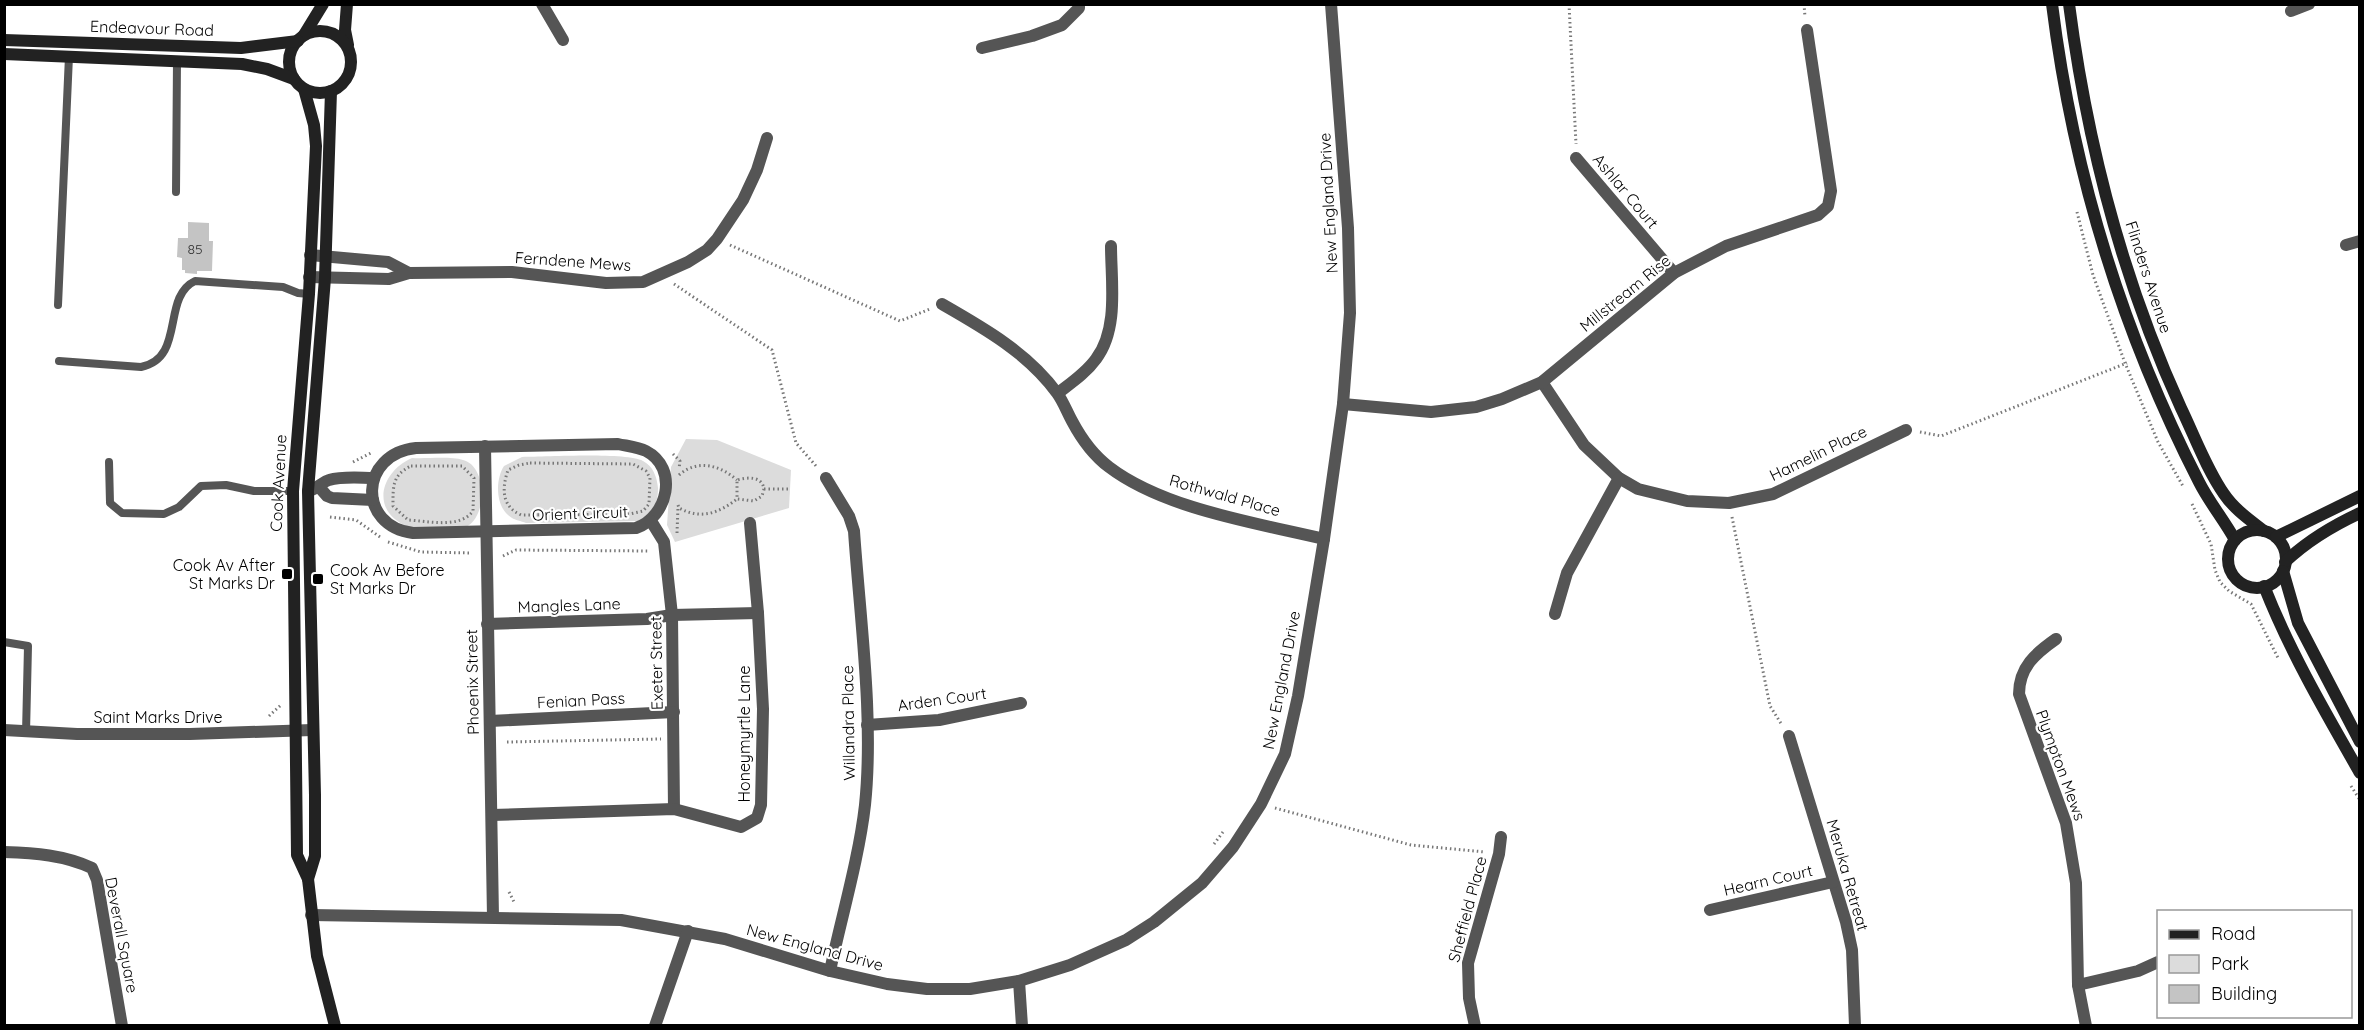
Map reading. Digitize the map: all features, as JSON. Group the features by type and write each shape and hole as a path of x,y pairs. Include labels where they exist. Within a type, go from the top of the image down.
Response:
{"street":[{"path":"323,4 291,51 289,61 294,79 304,89 318,93 332,91 344,82 349,74 351,58 345,30 347,4"},
{"path":"542,4 563,40"},
{"path":"982,48 1032,36 1062,25 1079,8 1079,4"},
{"name":"New England Drive","path":"311,915 621,920 725,939 830,971 887,984 927,989 970,989 1019,981 1070,965 1126,940 1154,922 1202,883 1233,848 1261,804 1285,754 1298,696 1324,539 1343,404 1350,313 1348,228 1331,4"},
{"name":"Flinders Avenue","path":"2052,4 2083,178 2101,242 2142,357 2200,484 2235,540"},
{"name":"Flinders Avenue","path":"2070,4 2086,104 2102,181 2129,274 2154,343 2210,470 2224,495 2264,531"},
{"path":"2291,11 2309,4"},
{"name":"Millstream Rise","path":"1343,404 1431,412 1476,407 1502,399 1542,382 1674,273 1726,246 1818,215 1828,206 1831,191 1807,30"},
{"path":"300,38 315,31 327,32 339,37 348,48"},
{"name":"Endeavour Road","path":"4,40 241,48 300,38"},
{"name":"Endeavour Road","path":"4,54 242,64 267,69 294,79"},
{"name":"Cook Avenue","path":"304,89 314,125 316,146 309,294 293,491 297,855 308,879 317,956 335,1026"},
{"name":"Cook Avenue","path":"308,879 315,856 312,730 314,489 332,91"},
{"name":"Ferndene Mews","path":"309,277 389,279 409,273 512,272 625,284 643,282 688,262 707,250 717,239 743,200 757,170 767,138"},
{"name":"Ashlar Court","path":"1576,158 1674,273"},
{"path":"2346,245 2360,241"},
{"path":"1058,393 1089,368 1103,347 1109,331 1112,297 1111,246"},
{"name":"Ferndene Mews","path":"310,255 388,262 409,273"},
{"path":"309,294 323,295"},
{"name":"Rothwald Place","path":"942,304 987,330 1017,351 1058,393 1084,441 1107,466 1120,475 1182,503 1324,539"},
{"name":"Hamelin Place","path":"1542,382 1584,445 1619,478 1638,489 1659,496 1687,501 1729,503 1773,494 1864,448 1906,430"},
{"name":"Orient Circuit","path":"373,501 384,521 404,532 486,533 627,529 643,526 651,521 662,506 666,478 658,462 646,451 618,444 399,450 385,459 374,478"},
{"name":"Phoenix Street","path":"485,447 493,917"},
{"name":"Willandra Place","path":"826,477 849,516 854,531 867,725 866,783 862,825 830,971"},
{"path":"293,491 314,489 326,480 374,478 373,501 332,498 314,489"},
{"path":"1555,614 1567,573 1619,478"},
{"path":"2276,537 2360,496"},
{"path":"2360,513 2325,531 2299,549 2284,566 2273,582 2264,586 2247,586 2238,580 2231,571 2228,555 2235,540 2245,532 2264,531 2276,537 2283,548 2284,566 2298,623 2360,742"},
{"name":"Exeter Street","path":"651,521 671,552 674,809"},
{"name":"Honeymyrtle Lane","path":"492,815 674,809 735,827 753,822 760,812 763,709 750,522"},
{"path":"2264,586 2281,630 2296,660 2360,773"},
{"name":"Mangles Lane","path":"487,624 758,613"},
{"name":"Plympton Mews","path":"2056,639 2033,656 2021,676 2019,694 2066,823 2076,883 2078,985 2086,1026"},
{"name":"Arden Court","path":"867,725 939,720 1021,703"},
{"name":"Fenian Pass","path":"490,721 674,712"},
{"name":"Saint Marks Drive","path":"4,730 26,733 190,734 312,730"},
{"name":"Meruka Retreat","path":"1789,736 1852,950 1855,1026"},
{"name":"Sheffield Place","path":"1475,1026 1469,998 1468,963 1499,854 1501,837"},
{"name":"Deverall Square","path":"4,852 38,853 74,859 92,867 101,901 122,1026"},
{"name":"Hearn Court","path":"1710,910 1833,882"},
{"path":"655,1026 688,931"},
{"path":"2078,985 2138,971 2157,962"},
{"path":"1019,981 1022,1026"}],"lane":[{"path":"58,305 69,56"},
{"path":"176,192 177,61"},
{"path":"59,361 141,367 153,364 160,359 166,348 183,293 189,284 195,281 283,287 298,293 309,294"},
{"path":"109,462 111,503 122,513 164,514 172,512 192,492 201,486 211,484 255,491 293,491"},
{"path":"4,642 28,646 26,733"}],"path":[{"path":"1569,4 1576,158"},
{"path":"717,239 900,321 942,304"},
{"path":"665,273 673,283 772,350 796,443 826,477"},
{"path":"1906,430 1941,436 2142,357"},
{"path":"633,464 646,471 650,478 649,504 643,511 637,513 526,516 515,512 505,502 505,479 508,470 519,465 633,464"},
{"path":"678,507 693,514 711,514 737,499 754,501 762,496 764,489 758,479 737,480 720,469 699,465 688,468 679,475 679,486"},
{"path":"411,466 462,466 474,478 473,511 461,522 408,520 402,516 393,506 393,482 396,476 411,466"},
{"path":"737,480 737,499"},
{"path":"764,489 790,489"},
{"path":"503,566 503,554 516,550 671,552 678,497"},
{"path":"1729,503 1770,706 1789,736"},
{"path":"506,720 507,742 674,739"},
{"path":"1261,804 1411,846 1499,854"},
{"path":"1213,844 1227,828"},
{"path":"492,903 515,904 509,894 509,882"}],"green space":[{"path":"686,439 717,440 791,470 789,508 675,542 667,525 671,467"},
{"path":"603,456 634,458 643,461 652,469 657,480 658,494 655,504 638,521 526,523 506,513 502,508 498,493 499,479 504,466 522,457"},
{"path":"412,458 452,458 471,464 481,482 482,494 481,505 471,523 457,529 424,529 409,527 393,518 384,500 387,480 402,464"}],"building":[{"path":"188,222 209,223 209,241 213,241 212,271 197,271 197,274 185,273 185,270 182,270 182,258 177,257 178,238 188,238"}],"place":[{"name":"Cook Av After St Marks Dr","path":"287,574"},
{"name":"Cook Av Before St Marks Dr","path":"318,579"}]}
